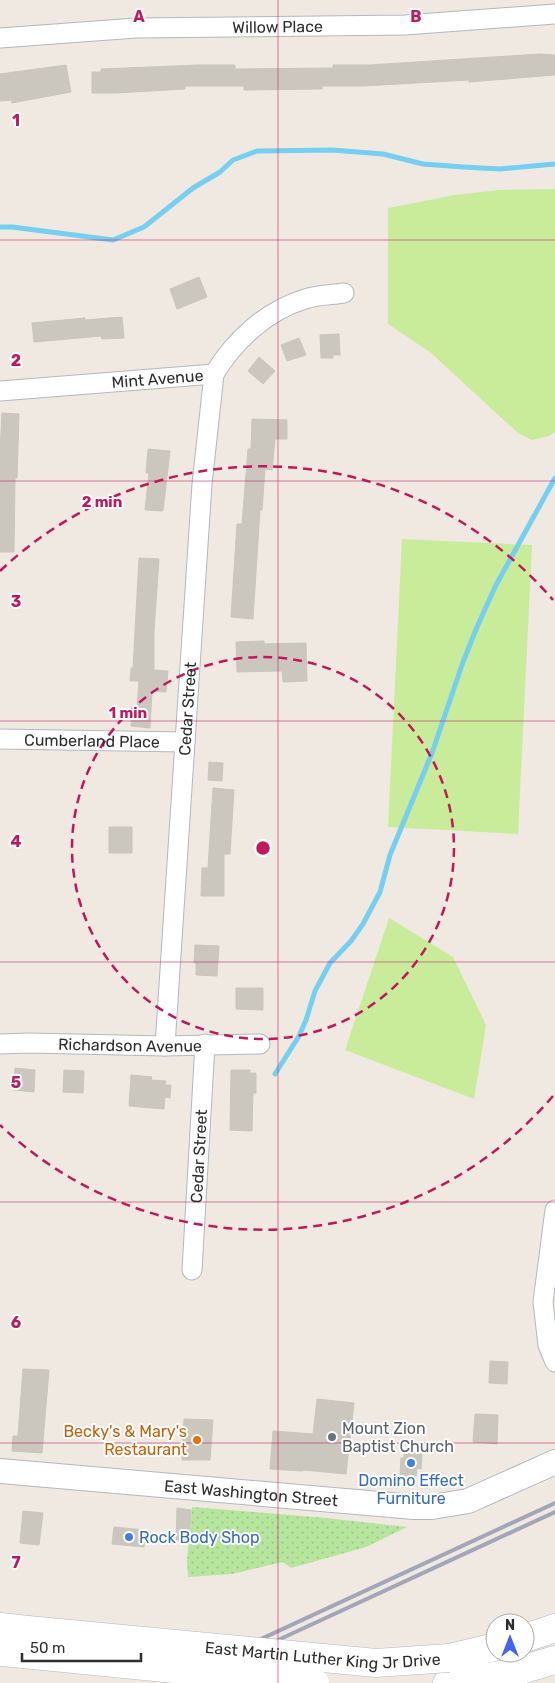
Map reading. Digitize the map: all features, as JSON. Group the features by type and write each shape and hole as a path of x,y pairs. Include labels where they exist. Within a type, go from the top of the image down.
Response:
{"main road":[{"name":"East Martin Luther King Jr Drive","path":"0,1627 17,1645 315,1683"},
{"path":"535,1635 555,1628"},
{"name":"East Martin Luther King Jr Drive","path":"17,1645 376,1663 450,1674 507,1674 555,1660"},
{"name":"East Martin Luther King Jr Drive","path":"450,1674 485,1653"}],"street":[{"name":"Willow Place","path":"0,38 136,28 405,25 555,14"},
{"name":"Mint Avenue","path":"0,391 214,374 238,340 267,316 286,306 306,299 344,292"},
{"name":"Cedar Street","path":"165,1046 202,484 214,374"},
{"name":"Cumberland Place","path":"0,739 185,742"},
{"name":"Richardson Avenue","path":"0,1044 165,1046 260,1044"},
{"name":"Cedar Street","path":"192,1270 205,1044"},
{"path":"555,1210 543,1302 548,1345 555,1362"},
{"name":"East Washington Street","path":"0,1472 414,1508 468,1501 555,1462"}],"green space":[{"path":"555,189 555,432 549,436 532,440 518,433 431,353 388,324 388,208 455,195 498,190"},
{"path":"402,539 532,545 518,834 388,827"},
{"path":"389,918 453,957 486,1025 474,1099 345,1050"},
{"path":"192,1507 407,1527 366,1547 291,1568 283,1562 232,1574 188,1577 187,1561"}],"building":[{"path":"540,54 555,55 555,75 469,82 469,80 363,86 322,86 322,89 244,90 244,86 185,86 185,89 92,93 92,72 101,72 101,69 198,65 235,65 235,69 333,68 333,65 369,65"},
{"path":"66,65 71,92 12,103 12,100 0,101 0,74"},
{"path":"199,277 207,297 177,309 170,289"},
{"path":"122,317 124,338 102,339 101,336 34,342 32,323"},
{"path":"339,334 340,355 333,355 333,358 321,358 320,335"},
{"path":"299,338 306,355 287,361 281,345"},
{"path":"259,357 275,371 263,384 248,371"},
{"path":"2,413 19,414 17,478 15,478 14,552 0,552"},
{"path":"252,419 287,420 287,439 275,439 272,470 265,469 262,510 260,510 253,619 231,617 237,524 242,524 248,449 251,449"},
{"path":"148,449 170,451 163,511 145,510 149,473 146,473"},
{"path":"139,558 159,559 154,631 154,670 168,671 166,692 152,691 150,728 131,726 132,708 137,708 139,681 130,681 131,668 133,668"},
{"path":"264,641 264,644 306,643 307,681 283,682 282,671 237,672 236,642"},
{"path":"209,762 223,763 222,781 208,780"},
{"path":"213,788 234,790 230,854 224,854 224,896 201,896 202,868 208,868"},
{"path":"109,827 132,827 132,853 109,853"},
{"path":"195,945 219,946 217,976 196,975 196,963 194,963"},
{"path":"236,988 263,988 263,1010 236,1009"},
{"path":"15,1068 35,1070 34,1092 13,1090"},
{"path":"64,1070 84,1071 83,1093 63,1092"},
{"path":"231,1070 250,1070 250,1073 256,1073 256,1093 253,1093 252,1131 230,1130"},
{"path":"131,1075 152,1077 151,1080 166,1081 165,1085 171,1085 170,1098 165,1097 164,1109 129,1106"},
{"path":"490,1361 508,1362 507,1384 489,1383"},
{"path":"23,1369 49,1370 42,1453 12,1451 13,1436 18,1436"},
{"name":"Mount Zion Baptist Church","path":"317,1399 354,1403 346,1474 270,1469 273,1431 313,1434"},
{"path":"475,1414 498,1415 497,1444 473,1442"},
{"name":"Becky's & Mary's Restaurant","path":"184,1419 213,1420 210,1460 182,1460"},
{"name":"Domino Effect Furniture","path":"404,1452 422,1454 421,1469 417,1468 416,1476 400,1475 401,1458 404,1458"},
{"path":"177,1508 191,1510 189,1541 176,1540"},
{"path":"23,1511 43,1513 39,1545 20,1543"},
{"name":"Rock Body Shop","path":"114,1527 145,1530 144,1547 112,1544"}],"waterway":[{"path":"0,227 113,240 144,227 193,188 220,172 233,160 257,151 332,150 383,154 423,164 500,169 555,164"},
{"path":"275,1074 299,1036 315,991 330,963 351,941 363,924 380,892 390,855 432,753 477,627 496,585 555,478"}],"railway":[{"path":"166,1683 555,1503"},
{"path":"185,1683 555,1512"}],"place":[{"name":"Mount Zion Baptist Church","path":"332,1437"},
{"name":"Becky's & Mary's Restaurant","path":"197,1440"},
{"name":"Domino Effect Furniture","path":"411,1463"},
{"name":"Rock Body Shop","path":"129,1537"}]}
